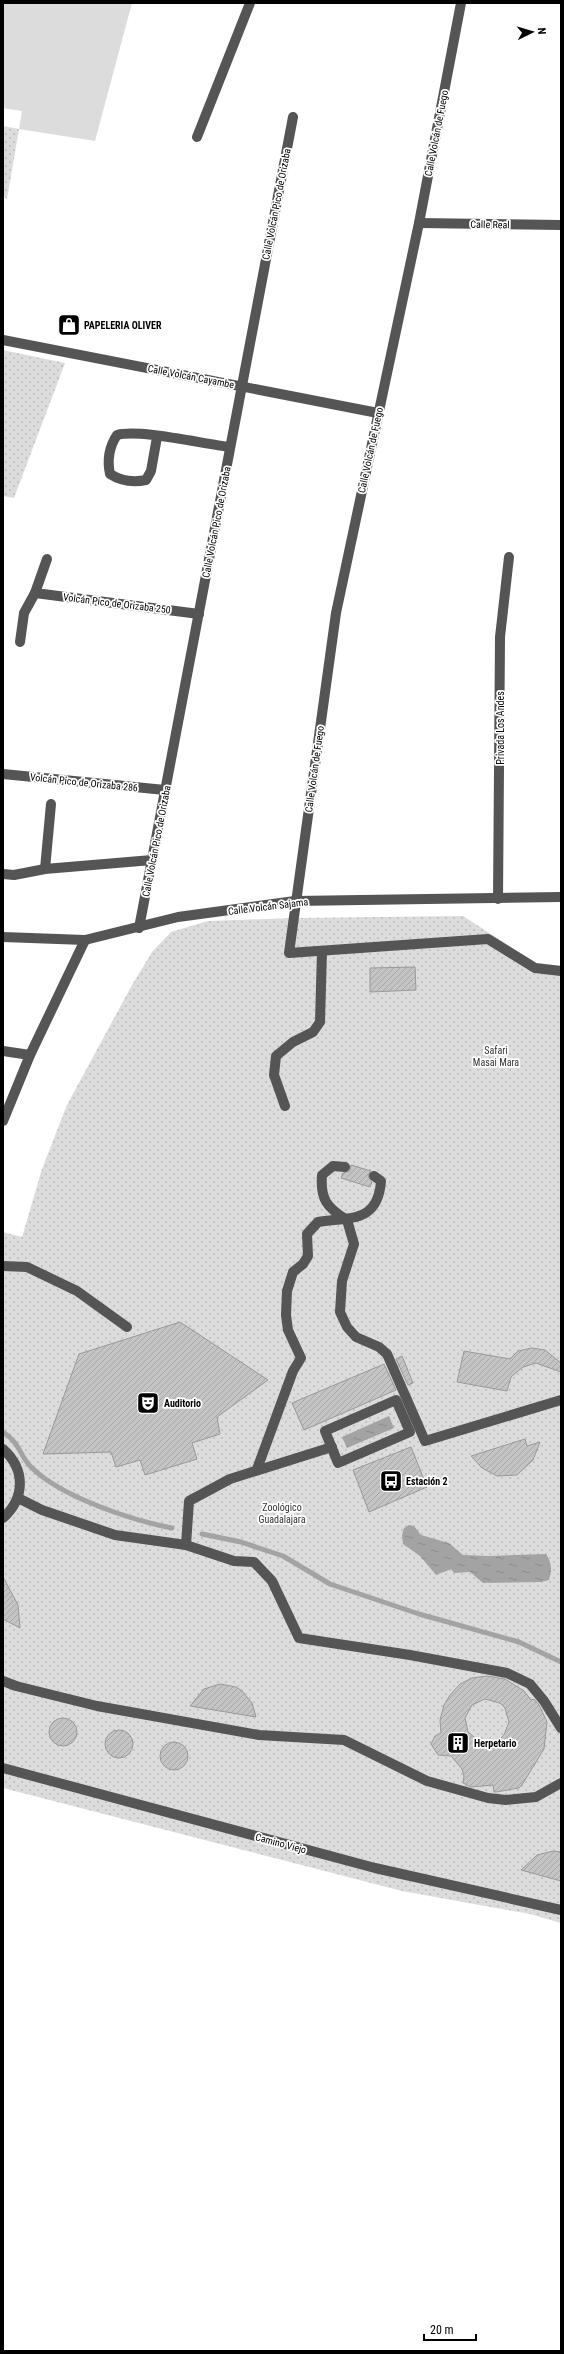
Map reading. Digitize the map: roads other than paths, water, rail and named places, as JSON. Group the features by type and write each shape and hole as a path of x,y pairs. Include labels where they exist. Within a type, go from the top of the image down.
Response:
{"street":[{"path":"197,138 250,3"},
{"name":"Calle Volcán de Fuego","path":"322,951 289,953 336,613 419,223 461,3"},
{"name":"Calle Volcán Pico de Orizaba","path":"139,928 293,117"},
{"name":"Calle Real","path":"419,223 561,225"},
{"name":"Calle Volcán Cayambe","path":"3,340 378,413"},
{"path":"157,437 151,471 146,480 136,482 118,480 110,474 108,464 112,444 117,436 126,433 157,437 230,447"},
{"name":"Privada Los Andes","path":"498,899 500,637 509,557"},
{"path":"20,642 24,613 35,593 47,559"},
{"name":"Volcán Pico de Orizaba 250","path":"35,593 199,614"},
{"name":"Volcán Pico de Orizaba 286","path":"3,774 165,790"},
{"path":"45,870 51,804"},
{"path":"3,874 14,876 45,870 152,860"},
{"name":"Calle Volcán Sajama","path":"3,938 85,940 139,928 178,917 295,901 561,897"},
{"path":"285,1106 274,1075 276,1056 293,1042 313,1032 320,1022 322,951 488,938 534,968 561,971"},
{"path":"3,1121 30,1055 85,940"},
{"path":"3,1051 30,1055"},
{"path":"345,1166 333,1166 322,1175 321,1191 333,1212 347,1220 354,1244 342,1281 340,1312 347,1327 356,1337 379,1347 387,1354 408,1414 410,1432 338,1464 325,1431 396,1400 408,1414 425,1441 561,1400"},
{"path":"257,1469 293,1371 301,1358 288,1330 286,1315 287,1291 292,1272 303,1264 308,1256 307,1234 318,1222 347,1220 364,1215 380,1196 381,1181 374,1176"},
{"path":"3,1266 27,1267 77,1291 127,1327"},
{"path":"186,1545 189,1502 230,1479 257,1469 332,1447"},
{"path":"3,1450 13,1459 19,1472 21,1485 18,1498 12,1510 3,1518"},
{"path":"18,1498 42,1510 115,1535 186,1545 234,1561 254,1562 272,1581 299,1638 410,1655 507,1673 530,1684 544,1701 561,1728"},
{"path":"3,1681 16,1686 97,1706 154,1717 259,1735 344,1740 427,1781 488,1798 506,1800 536,1797 561,1783"},
{"name":"Camino Viejo","path":"3,1768 375,1868 561,1910"}],"water":[{"path":"389,1416 394,1428 347,1448 342,1437"},
{"path":"409,1525 414,1526 421,1535 449,1543 463,1555 489,1556 546,1554 551,1567 549,1580 541,1582 483,1583 470,1572 454,1573 451,1569 436,1575 420,1556 403,1544 402,1535 404,1528"}],"waterway":[{"path":"3,1432 17,1445 27,1463 31,1467 44,1478 60,1488 97,1506 137,1519 172,1528"},
{"path":"202,1534 241,1542 283,1556 330,1584 419,1614 519,1642 561,1662"}],"place":[{"name":"PAPELERIA OLIVER","path":"69,325"},
{"name":"Auditorio","path":"148,1403"},
{"name":"Estación 2","path":"391,1481"},
{"name":"Herpetario","path":"458,1743"}],"park label":[{"name":"Safari Masai Mara","path":"496,1056"},
{"name":"Zoológico Guadalajara","path":"282,1512"}]}
